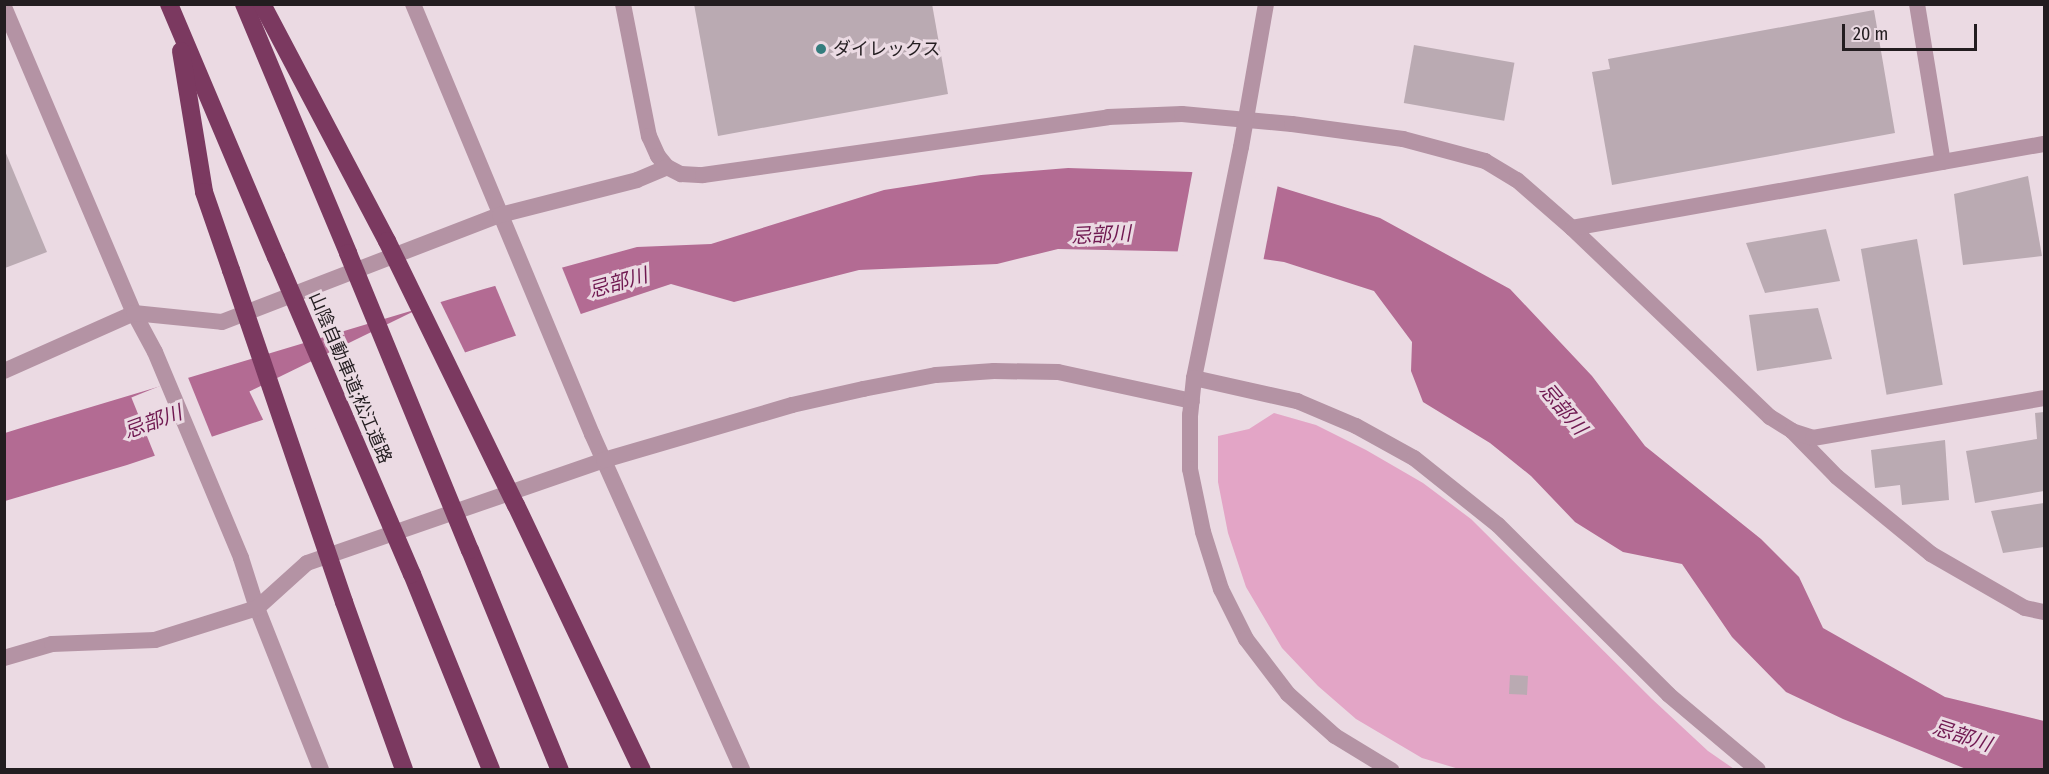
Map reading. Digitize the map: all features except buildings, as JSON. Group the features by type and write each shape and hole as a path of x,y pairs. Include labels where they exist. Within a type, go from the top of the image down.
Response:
{"highway":[{"path":"244,4 560,770"},
{"path":"262,4 387,241 642,770"},
{"path":"173,12 204,192 404,770"},
{"name":"山陰自動車道;松江道路","path":"173,12 412,574 491,770"}],"street":[{"path":"413,4 592,434 742,770"},
{"path":"623,4 650,135 658,156 667,167 681,174 704,175 1108,117 1182,114 1292,124 1402,139 1485,161 1517,180 1572,228 1770,417 1792,431 1838,477 1930,554 2025,608 2044,612"},
{"path":"1266,4 1241,147 1194,377 1190,469 1203,532 1221,590 1246,639 1288,694 1327,729 1391,770"},
{"path":"1917,4 1943,162"},
{"path":"4,7 134,313 155,352 241,558 257,608 321,770"},
{"path":"1572,228 2044,144"},
{"path":"4,371 134,313 222,322 500,215 637,180 667,167"},
{"path":"4,658 52,644 155,640 257,608 307,563 604,460 792,405 936,375 994,371 1058,372 1192,401"},
{"path":"1194,377 1298,401 1356,426 1414,458 1498,525 1669,695 1758,770"},
{"path":"1792,431 1814,438 2044,398"}],"shaded area":[{"path":"1274,413 1316,425 1366,450 1423,483 1471,519 1652,699 1708,751 1734,769 1459,769 1422,758 1356,719 1318,686 1282,648 1246,587 1228,533 1218,482 1218,436 1249,429"}],"water":[{"name":"忌部川","path":"1068,168 1191,172 1260,181 1380,218 1510,289 1592,376 1645,446 1761,539 1799,577 1823,628 1945,697 2044,721 2044,769 1966,769 1843,719 1786,692 1732,637 1682,564 1623,552 1575,522 1531,476 1490,443 1423,402 1411,371 1412,342 1374,291 1284,262 1248,257 1204,252 1058,249 997,264 859,270 734,302 671,284 127,465 5,501 5,433 484,289 637,247 711,244 884,190 981,175"}],"pier":[{"path":"1193,169 1260,178 1278,184 1263,262 1177,255"},
{"path":"561,265 582,317 517,338 494,283"},
{"path":"439,299 466,355 277,447 249,391"},
{"path":"187,375 213,440 158,462 131,397"}],"place":[{"name":"ダイレックス","path":"821,49"}]}
